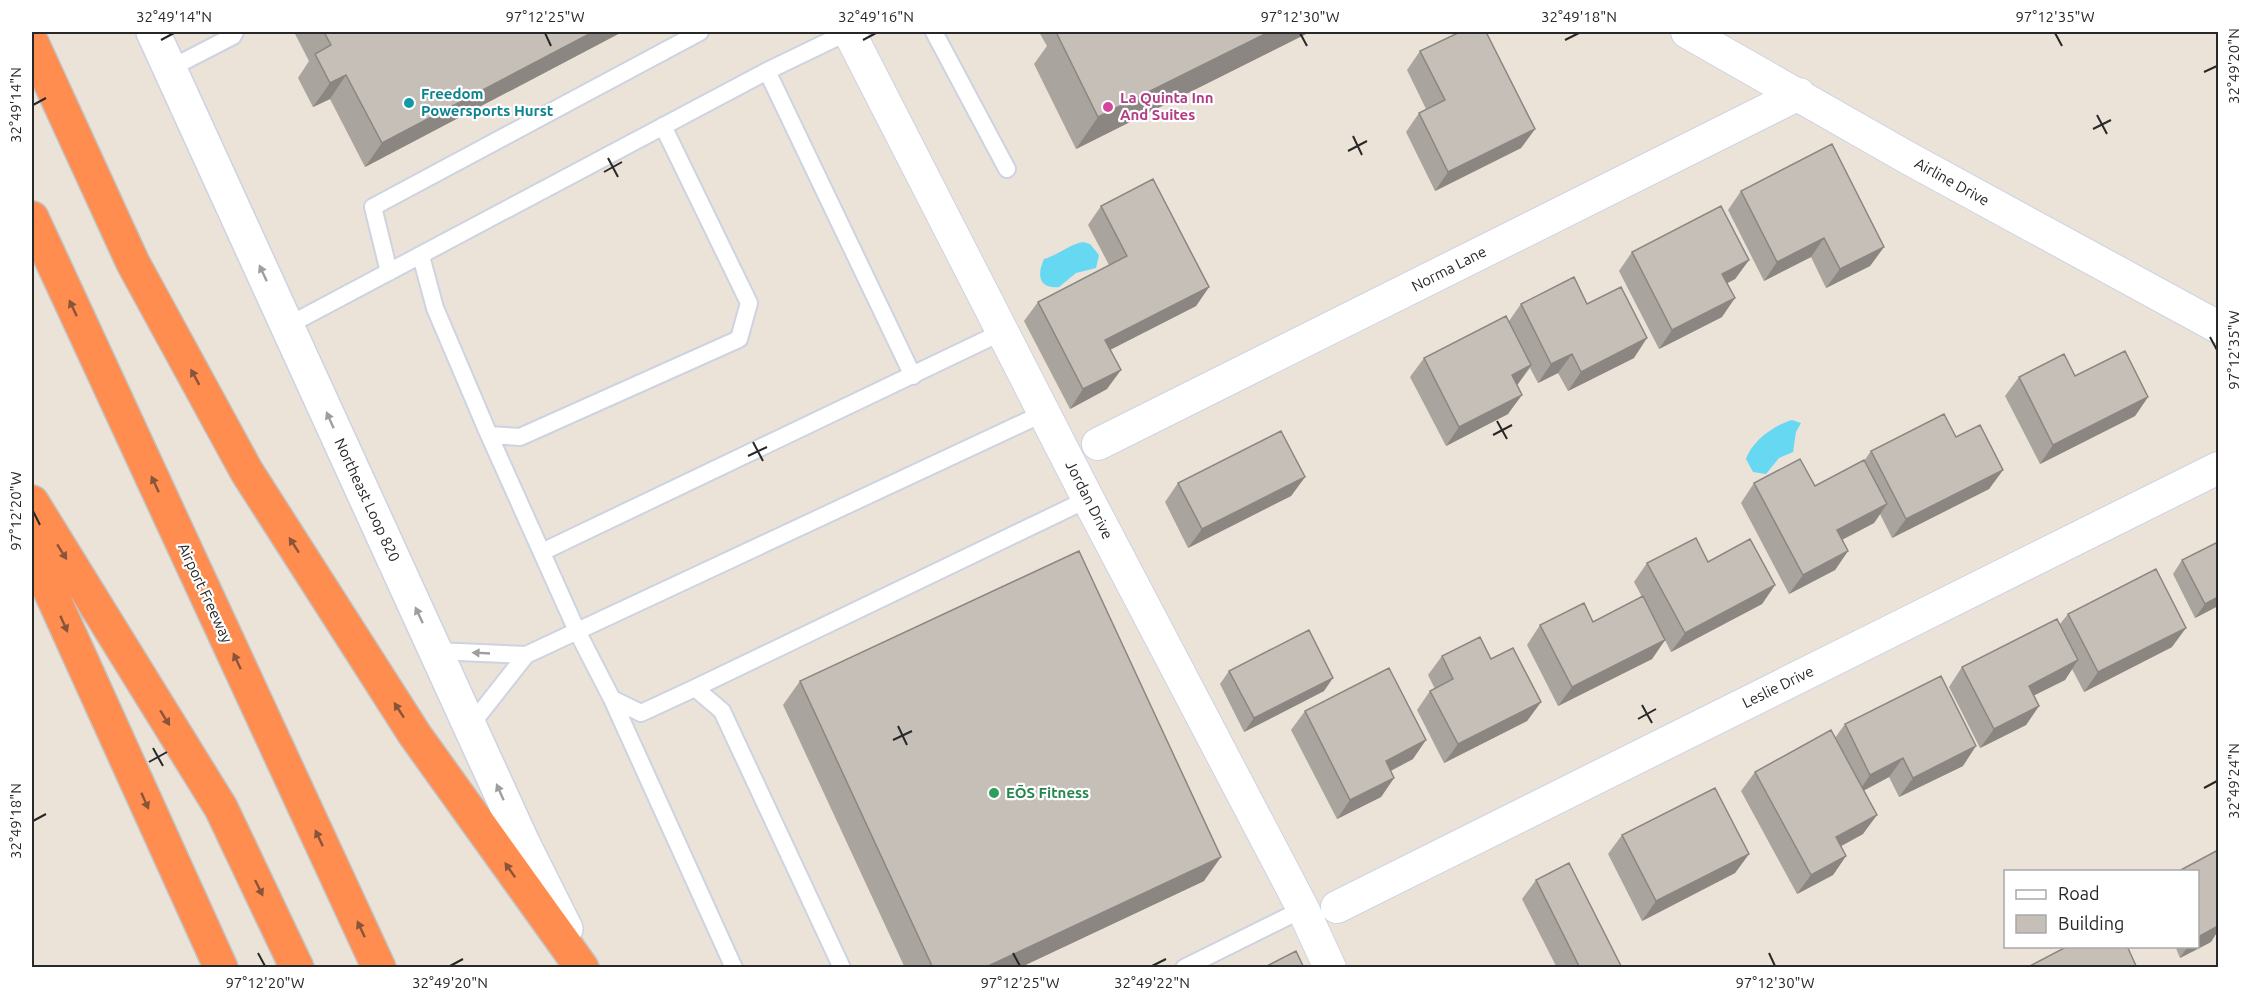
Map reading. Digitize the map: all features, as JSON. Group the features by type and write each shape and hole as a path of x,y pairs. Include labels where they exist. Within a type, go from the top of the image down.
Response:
{"highway":[{"path":"32,44 133,263 247,472 415,735 583,968"},
{"name":"Airport Freeway","path":"32,219 379,968"},
{"path":"32,502 221,808 297,968"},
{"path":"32,552 221,968"}],"main road":[{"name":"Northeast Loop 820","path":"153,32 524,846 583,968"}],"street":[{"name":"Jordan Drive","path":"848,32 1088,499 1303,909 1330,968"},
{"name":"Airline Drive","path":"1688,32 1908,158 2218,327"},
{"name":"Norma Lane","path":"1098,444 1799,94"},
{"name":"Leslie Drive","path":"1337,907 2218,468"}],"lane":[{"path":"169,69 233,36 235,32"},
{"path":"389,272 373,207 700,32"},
{"path":"287,326 767,71 848,32"},
{"path":"934,32 1008,169"},
{"path":"767,71 913,376"},
{"path":"489,435 520,437 739,339 749,303 663,126"},
{"path":"421,255 435,308 489,435 577,631 612,699 734,968"},
{"path":"542,552 1002,332"},
{"path":"470,726 526,655 1044,413"},
{"path":"612,699 641,713 1088,499"},
{"path":"436,651 526,655"},
{"path":"695,688 722,711 842,968"},
{"path":"1184,968 1303,909"}],"water":[{"path":"1083,242 1090,244 1099,255 1096,268 1076,273 1059,287 1047,286 1043,283 1040,270 1044,259"},
{"path":"1792,420 1801,423 1796,432 1793,452 1779,458 1766,474 1753,472 1746,459 1753,446 1771,430"}],"building":[{"name":"Freedom Powersports Hurst","path":"324,32 593,32 382,143 346,75 330,83 315,54 331,45"},
{"path":"1056,32 1269,32 1098,117"},
{"path":"1460,32 1486,32 1535,129 1448,172 1419,113 1445,100 1420,51"},
{"path":"1832,144 1884,247 1840,269 1824,238 1777,262 1741,191"},
{"path":"1153,179 1209,287 1105,340 1121,370 1083,389 1038,302 1127,256 1101,206"},
{"path":"1721,206 1749,260 1722,274 1735,298 1672,330 1632,252"},
{"path":"1574,277 1587,304 1621,287 1647,338 1581,372 1572,354 1551,364 1521,304"},
{"path":"1506,316 1531,365 1512,375 1522,395 1459,427 1424,358"},
{"path":"2125,351 2148,397 2053,445 2019,377 2064,354 2075,376"},
{"path":"1944,414 1956,437 1980,425 2003,470 1906,519 1871,451"},
{"path":"1281,431 1305,477 1202,529 1178,483"},
{"path":"1800,459 1815,486 1864,460 1887,504 1837,530 1848,551 1803,575 1754,483"},
{"path":"1696,538 1708,562 1750,539 1775,585 1685,633 1647,563"},
{"path":"2218,542 2218,597 2205,604 2182,560"},
{"name":"EŌS Fitness","path":"1079,551 1221,857 984,968 933,968 800,681"},
{"path":"2156,569 2186,628 2098,672 2068,614"},
{"path":"1643,596 1665,640 1572,687 1540,625 1584,603 1593,622"},
{"path":"2057,619 2078,660 2029,686 2039,706 1994,729 1962,667"},
{"path":"1309,630 1333,678 1254,718 1229,671"},
{"path":"1480,637 1491,659 1513,648 1541,702 1458,744 1430,691 1453,679 1442,656"},
{"path":"1389,668 1426,740 1386,761 1394,778 1350,800 1305,711"},
{"path":"1941,676 1976,746 1913,778 1903,758 1870,775 1845,724"},
{"path":"1831,730 1877,815 1836,837 1846,856 1811,875 1755,772"},
{"path":"1715,788 1749,854 1656,901 1622,835"},
{"path":"2218,850 2218,926 2199,936 2199,870 2181,870"},
{"path":"1569,863 1622,968 1580,968 1536,880"},
{"path":"2064,948 2128,948 2137,968 2028,968"},
{"path":"1296,951 1304,968 1263,968"}],"place":[{"name":"Freedom Powersports Hurst","path":"409,103"},
{"name":"La Quinta Inn And Suites","path":"1108,107"},
{"name":"EŌS Fitness","path":"994,793"}]}
